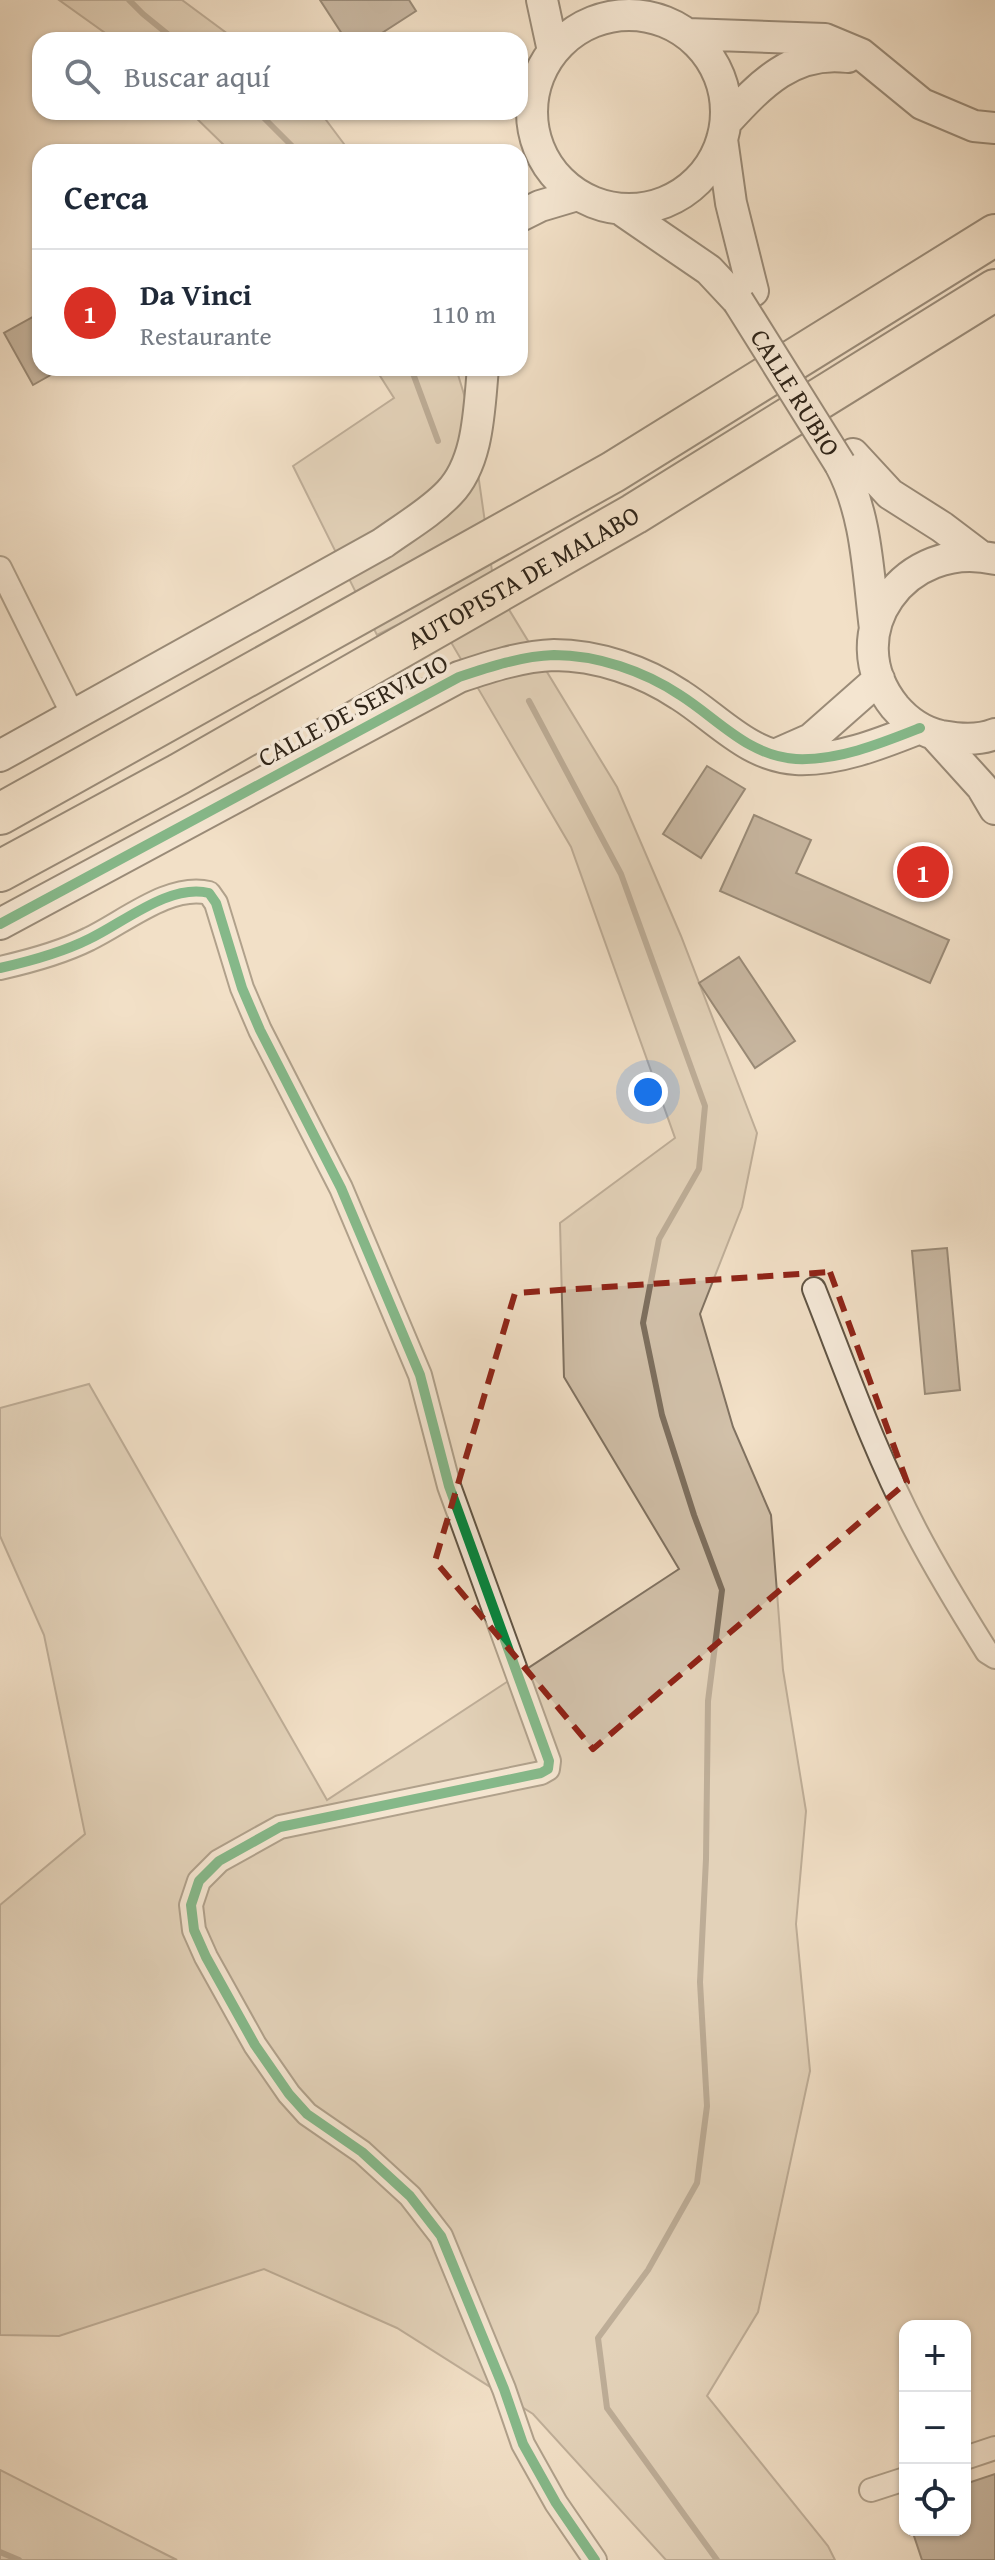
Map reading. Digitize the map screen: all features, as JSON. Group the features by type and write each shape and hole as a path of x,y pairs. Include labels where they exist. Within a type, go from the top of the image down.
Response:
{"highway":[{"name":"AUTOPISTA DE MALABO","path":"0,814 613,472 995,235"},
{"name":"AUTOPISTA DE MALABO","path":"0,871 179,774 634,514 995,290"}],"street":[{"path":"542,0 553,51"},
{"path":"724,130 724,89 711,59 688,34 666,22 608,8 592,22 570,34 553,51 538,76 526,142 557,178 577,195 598,205 620,209 653,206 684,192 707,169 724,130 753,92 781,71 822,55 847,57 875,67"},
{"path":"688,34 825,39 861,54 922,104 974,126 995,128"},
{"name":"CALLE RUBIO","path":"724,130 731,203 746,296 846,459 859,508 879,679"},
{"path":"528,212 577,195"},
{"name":"CALLE RUBIO","path":"620,209 746,296"},
{"path":"0,756 383,543 450,492 468,461 478,420 482,376"},
{"name":"CALLE RUBIO","path":"846,459 890,494 987,557"},
{"path":"875,631 884,604 901,581 924,565 951,555 987,557"},
{"path":"0,568 73,715"},
{"name":"CALLE DE SERVICIO","path":"0,924 459,677 506,662 553,655 603,661 639,674 680,695 753,747 794,759 820,758 927,731"},
{"path":"775,755 811,739 879,679 902,715 927,731 982,787 995,809"},
{"path":"927,731 960,740 995,734"},
{"path":"0,968 45,957 89,939 177,894 209,893 216,903 248,1002 341,1188 420,1375 449,1486 514,1658 549,1761 548,1769 541,1773 280,1827 219,1861 199,1881 191,1905 194,1930 255,2045 289,2094 307,2114 362,2152 400,2187 441,2236 504,2389 523,2444 556,2503 595,2560"},
{"path":"814,1289 869,1430 914,1528 987,1652 995,1657"},
{"path":"971,2456 995,2448"},
{"path":"871,2490 899,2481"}],"highlighted area":[{"path":"830,1272 907,1482 593,1749 435,1561 515,1293"}],"shaded area":[{"path":"59,0 182,0 225,32 104,32"},
{"path":"198,120 326,120 344,144 223,144"},
{"path":"380,376 458,376 469,411 494,585 617,787 681,936 757,1133 742,1207 700,1314 733,1427 771,1515 783,1670 806,1811 796,1924 810,2071 758,2312 707,2396 828,2546 835,2560 666,2560 533,2414 397,2328 264,2269 59,2336 0,2335 0,1905 85,1834 44,1635 0,1536 0,1408 89,1384 327,1800 679,1569 564,1377 560,1223 675,1138 571,847 431,608 377,635 293,466 394,398"},
{"path":"0,2470 173,2558 177,2560 0,2560"}],"building":[{"path":"320,0 409,0 416,11 383,32 341,32"},
{"path":"32,317 32,376 49,376 33,385 4,333"},
{"path":"707,766 745,789 701,858 663,834"},
{"path":"754,815 811,840 796,873 949,940 930,983 720,891"},
{"path":"739,957 795,1041 755,1068 699,983"},
{"path":"947,1248 960,1390 925,1394 912,1251"},
{"path":"995,2474 995,2560 922,2560 914,2536 971,2536 971,2482"}],"waterway":[{"path":"129,0 165,32"},
{"path":"266,120 290,144"},
{"path":"414,376 438,441"},
{"path":"529,701 621,874 705,1106 699,1169 659,1239 643,1323 662,1415 722,1590 708,1701 706,1859 700,1982 707,2106 697,2183 648,2270 598,2338 607,2408 717,2560"},
{"path":"0,2552 19,2560"}],"cycle path":[{"path":"0,924 459,677 518,660 570,656 603,661 636,672 680,695 748,744 796,759 844,754 920,728"},
{"path":"0,968 78,944 163,899 194,891 209,893 216,903 242,988 260,1030 341,1188 420,1375 449,1486 549,1761 548,1769 541,1773 280,1827 219,1861 199,1881 191,1905 194,1930 255,2045 289,2094 307,2114 362,2152 410,2196 441,2236 504,2389 523,2444 556,2503 595,2560"}],"place":[{"name":"Da Vinci","path":"923,872"}]}
